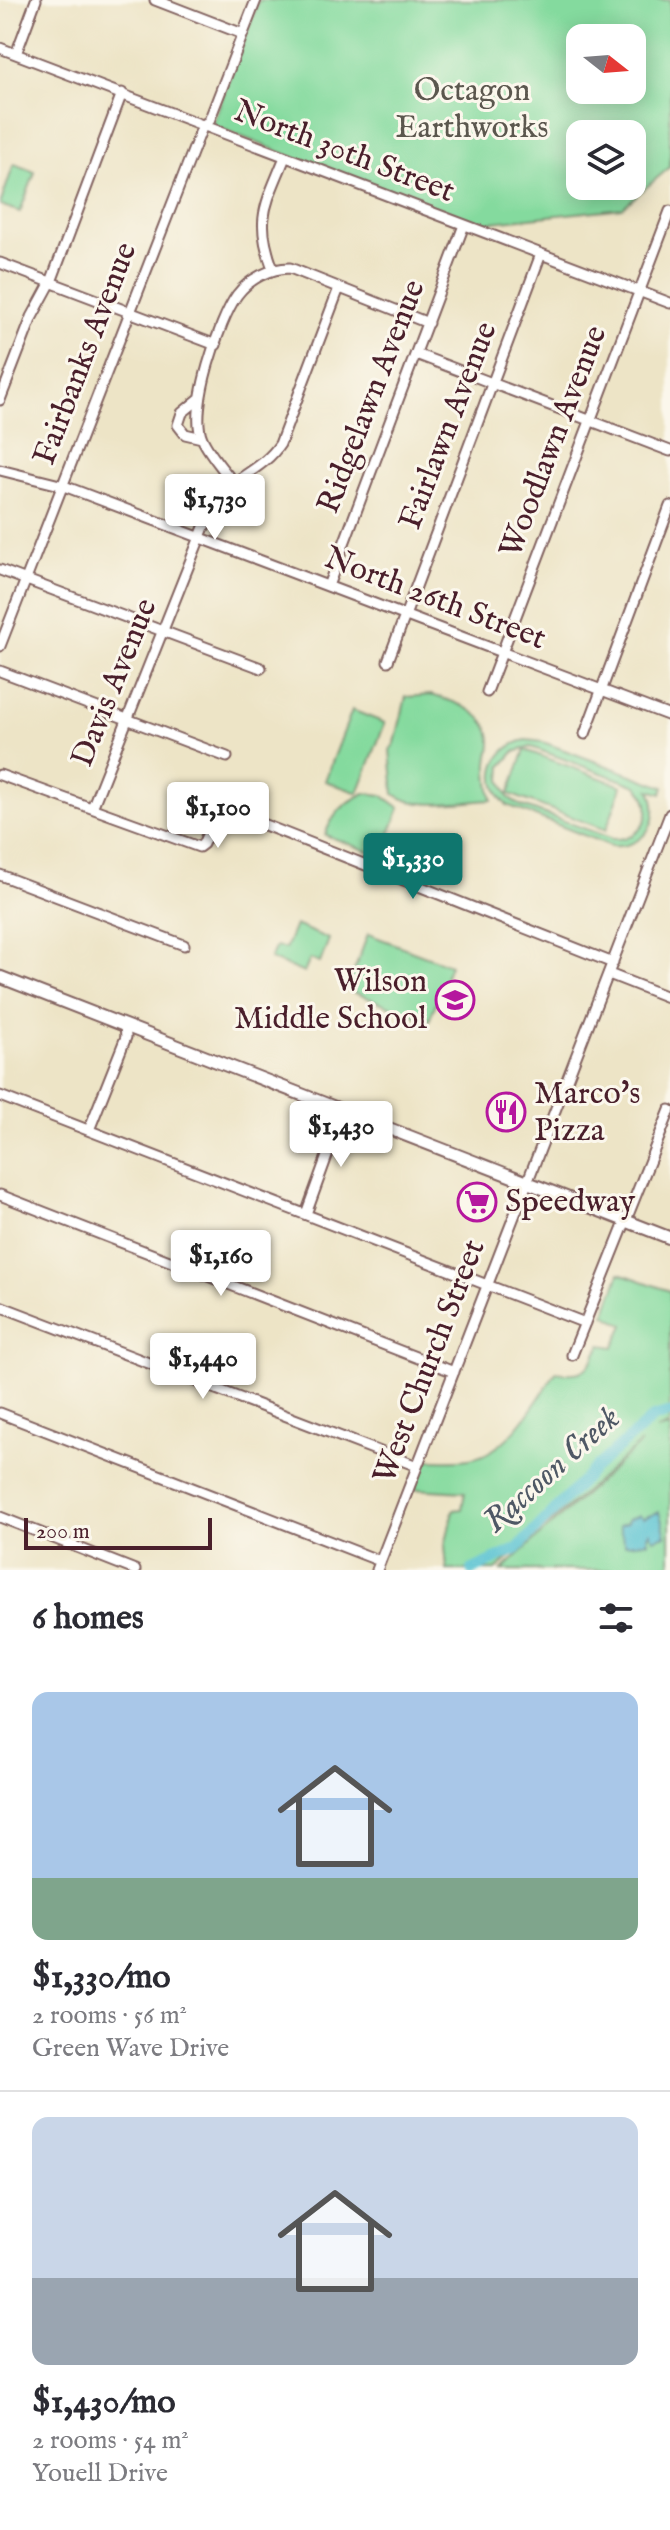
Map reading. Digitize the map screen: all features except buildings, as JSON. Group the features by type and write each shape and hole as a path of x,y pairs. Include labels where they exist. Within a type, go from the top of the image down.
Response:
{"main road":[{"path":"0,977 670,1238"}],"street":[{"path":"16,54 36,0"},
{"path":"155,0 243,34"},
{"name":"Fairbanks Avenue","path":"0,646 203,125 209,121 256,0"},
{"name":"North 30th Street","path":"0,48 670,303"},
{"path":"0,400 32,317 51,282 122,93"},
{"path":"273,269 265,248 262,227 266,205 285,157"},
{"name":"Woodlawn Avenue","path":"487,692 670,211"},
{"name":"Ridgelawn Avenue","path":"328,586 464,225"},
{"name":"Fairlawn Avenue","path":"388,661 541,254"},
{"path":"0,263 216,345"},
{"path":"235,485 202,438 199,399 216,345 236,297 245,287 273,269 290,268 428,323"},
{"name":"Davis Avenue","path":"92,808 214,502 263,464 280,444 339,288"},
{"path":"416,354 670,451"},
{"path":"0,365 12,369"},
{"path":"199,399 182,413 178,425 185,434 202,438"},
{"name":"North 26th Street","path":"0,470 64,486 670,716"},
{"path":"585,734 670,506"},
{"path":"0,570 261,668"},
{"path":"0,671 227,757"},
{"path":"0,775 194,846 203,844 221,809 613,963"},
{"name":"West Church Street","path":"378,1566 670,814"},
{"path":"0,875 184,945"},
{"path":"609,974 670,998"},
{"path":"89,1130 126,1037 125,1026"},
{"path":"0,1096 585,1323"},
{"path":"572,1355 670,1110"},
{"path":"306,1214 343,1112"},
{"path":"0,1195 454,1372"},
{"path":"0,1306 417,1466"},
{"path":"0,1413 378,1566"},
{"path":"0,1517 135,1570"}],"green space":[{"name":"Octagon Earthworks","path":"259,0 670,0 670,167 646,188 646,120 566,120 566,200 631,200 622,208 465,225 212,125"},
{"path":"14,164 35,172 20,212 0,205"},
{"path":"431,695 470,710 485,724 491,743 488,765 492,800 428,804 394,794 390,750 395,743 406,697"},
{"path":"352,710 385,723 358,793 325,781"},
{"path":"526,740 543,742 664,787 662,794 650,790 654,811 648,830 633,843 611,846 507,805 495,786 495,766 506,750","holes":["531,747 637,786 647,804 645,822 633,835 613,839 520,805 508,797 501,780 502,766 514,752"]},
{"path":"525,750 622,786 606,830 509,794"},
{"path":"365,793 382,795 400,808 381,856 325,835 340,810"},
{"path":"295,925 329,939 320,963 310,959 304,973 270,959 276,946 285,949"},
{"path":"368,934 450,965 429,1021 347,990"},
{"path":"620,1273 670,1291 670,1424 656,1430 670,1427 670,1570 502,1570 641,1443 496,1570 447,1570 445,1546 453,1510 462,1509 465,1492 414,1489 425,1460 469,1459 496,1448 520,1425 556,1372 580,1372 589,1365 601,1345 614,1347 624,1325 605,1314"}],"water":[{"path":"659,1512 666,1535 653,1539 650,1532 648,1542 625,1544 619,1526 639,1515 643,1518"}],"waterway":[{"name":"Raccoon Creek","path":"472,1570 517,1549 595,1468 654,1417 670,1413"}],"place":[{"name":"Wilson Middle School","path":"455,1000"},
{"name":"Marco's Pizza","path":"506,1112"},
{"name":"Speedway","path":"477,1202"}]}
